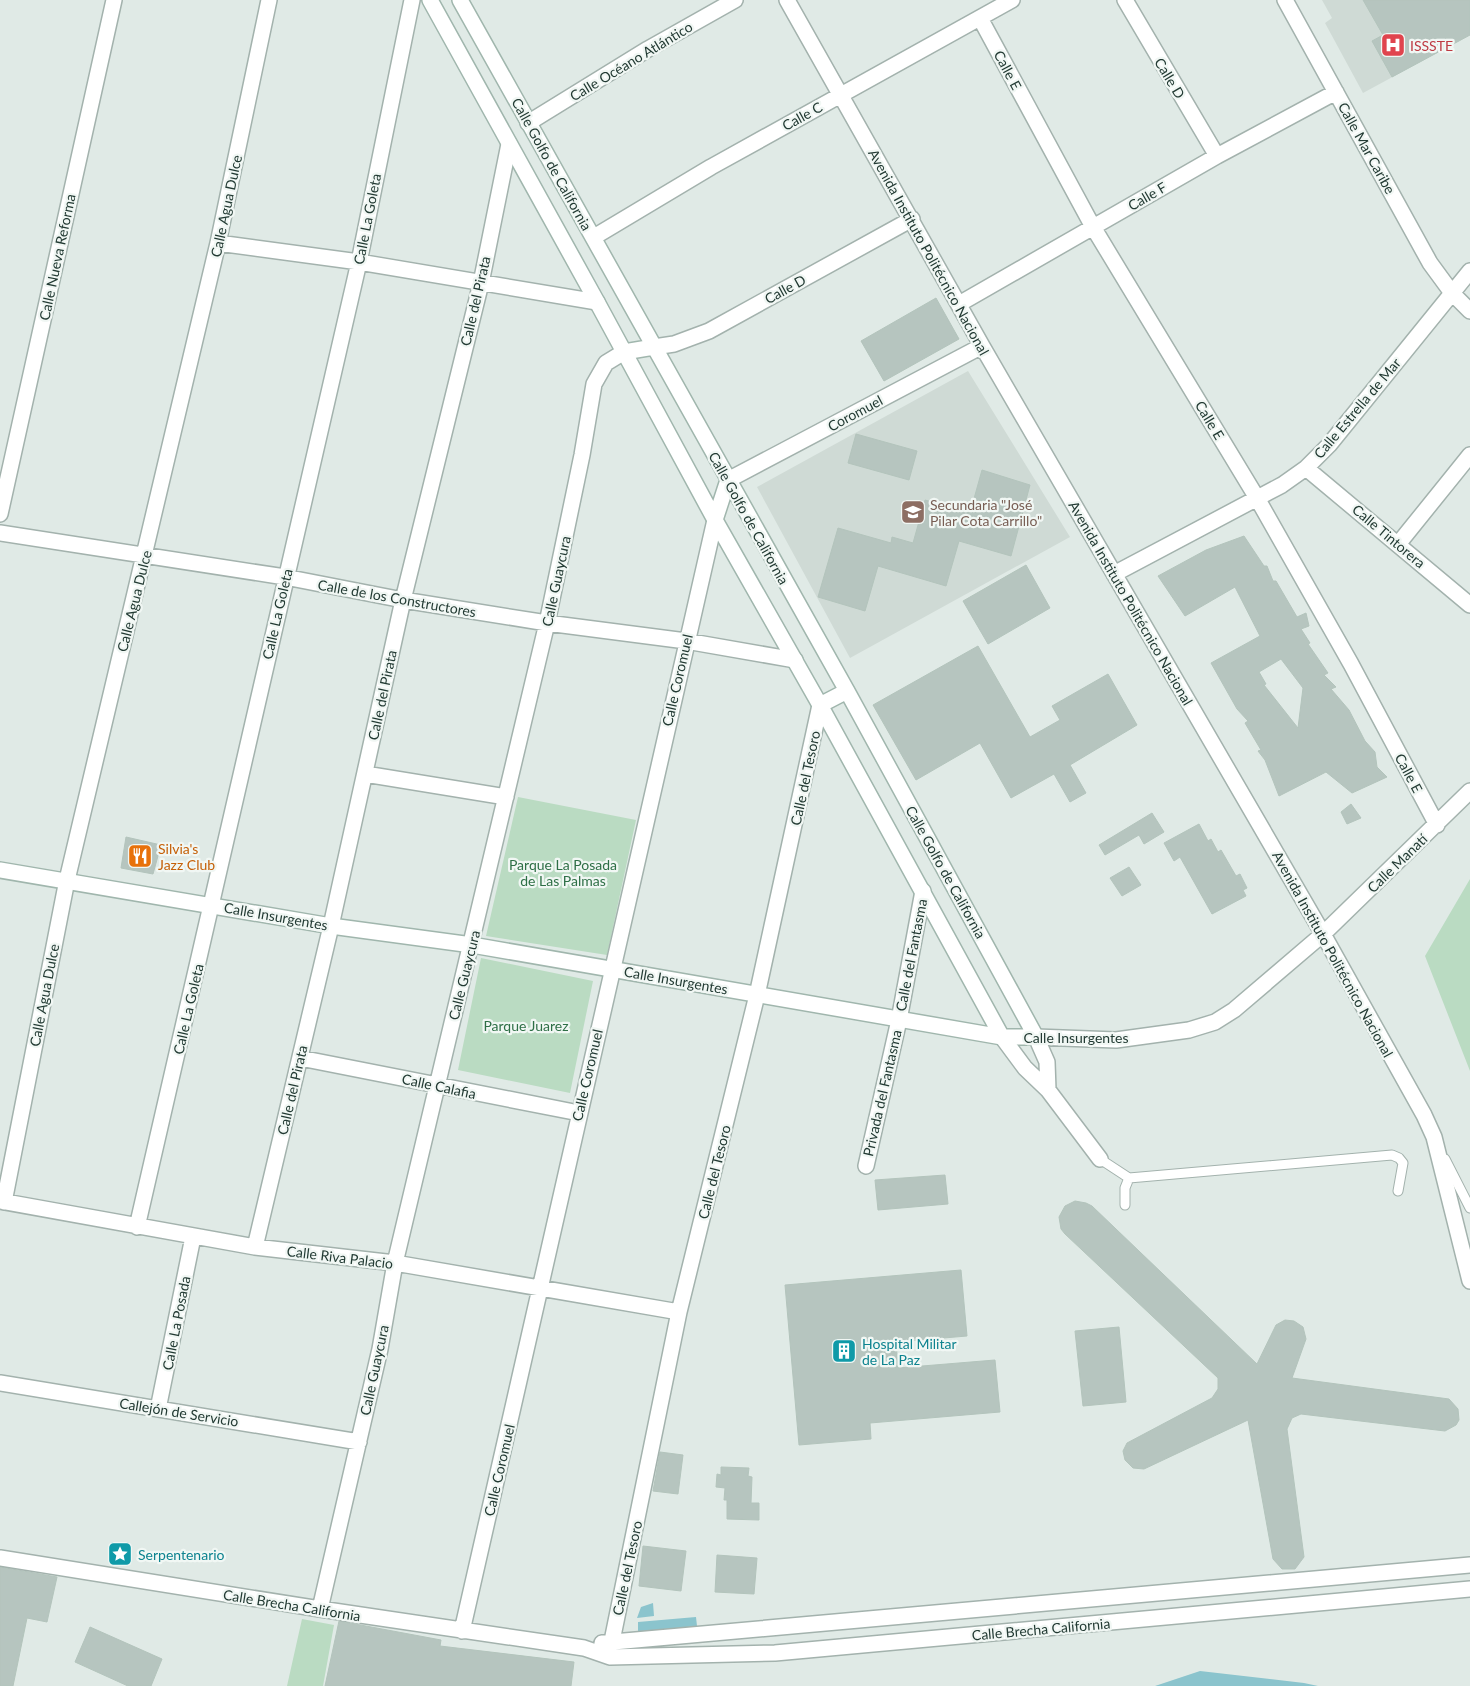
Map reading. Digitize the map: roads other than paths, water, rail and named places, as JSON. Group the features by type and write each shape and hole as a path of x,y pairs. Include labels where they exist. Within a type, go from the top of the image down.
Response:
{"street":[{"name":"Calle Nueva Reforma","path":"0,514 114,0"},
{"name":"Calle Agua Dulce","path":"2,1202 66,880 218,243 269,0"},
{"name":"Calle La Goleta","path":"137,1227 359,262 412,0"},
{"name":"Calle Golfo de California","path":"430,0 598,302 715,520 820,705 1002,1037 1025,1068 1048,1090 1100,1159"},
{"name":"Calle Golfo de California","path":"460,0 847,691 1036,1037 1047,1062 1048,1090"},
{"name":"Calle Océano Atlántico","path":"509,144 528,124 648,49 735,0"},
{"name":"Avenida Instituto Politécnico Nacional","path":"787,0 982,346 1323,934 1434,1137"},
{"name":"Calle C","path":"594,237 841,94 1012,0"},
{"name":"Calle D","path":"1125,0 1218,156"},
{"name":"Calle Mar Caribe","path":"1289,2 1430,263 1452,293 1470,311"},
{"name":"Calle E","path":"980,18 1093,227 1257,498 1351,664 1437,825"},
{"name":"Calle F","path":"959,304 1218,156 1336,92"},
{"name":"Calle del Pirata","path":"256,1247 331,926 403,600 481,282 509,144"},
{"name":"Calle D","path":"624,352 674,344 709,331 912,219"},
{"path":"218,243 359,262 598,302"},
{"name":"Calle Estrella de Mar","path":"1114,574 1282,485 1306,468 1329,445 1470,271"},
{"name":"Coromuel","path":"728,480 982,346"},
{"name":"Calle Guaycura","path":"320,1609 380,1348 395,1263 547,624 582,455 594,384 606,363 624,352"},
{"path":"1399,543 1470,455"},
{"name":"Calle Tintorera","path":"1306,468 1399,543 1470,604"},
{"name":"Calle Coromuel","path":"462,1631 686,641 715,520 728,480"},
{"name":"Calle de los Constructores","path":"0,533 285,577 403,600 547,624 686,641 795,660"},
{"path":"820,705 847,691"},
{"name":"Calle del Tesoro","path":"610,1658 679,1312 757,995 820,705"},
{"path":"365,774 506,797"},
{"name":"Calle Manatí","path":"1323,934 1470,791"},
{"name":"Calle Insurgentes","path":"0,870 211,904 331,926 472,945 1002,1037 1116,1040 1189,1030 1215,1022 1234,1010 1323,934"},
{"name":"Calle del Fantasma","path":"899,1020 923,891"},
{"name":"Privada del Fantasma","path":"866,1166 899,1020"},
{"name":"Calle Calafia","path":"300,1058 579,1112"},
{"path":"1434,1137 1470,1281"},
{"name":"Calle Riva Palacio","path":"2,1202 193,1237 256,1247 395,1263 679,1312"},
{"name":"Calle La Posada","path":"158,1409 193,1237"},
{"name":"Callejón de Servicio","path":"0,1383 359,1442"},
{"name":"Calle Brecha California","path":"0,1558 462,1631 584,1648 612,1641 695,1636 1470,1565"},
{"name":"Calle Brecha California","path":"610,1658 774,1653 1470,1589"},
{"path":"584,1648 610,1658"}],"lane":[{"name":"Avenida Instituto Politécnico Nacional","path":"1434,1137 1470,1208"},
{"path":"1100,1159 1129,1178 1392,1155 1400,1158 1403,1163 1398,1191"},
{"path":"1125,1205 1124,1196 1129,1178"}],"water":[{"path":"653,1603 654,1616 637,1618 641,1607"},
{"path":"696,1617 697,1626 638,1632 638,1622"},
{"path":"1200,1671 1304,1683 1318,1686 1155,1686"}],"place":[{"name":"ISSSTE","path":"1393,45"},
{"name":"Secundaria \"José Pilar Cota Carrillo\"","path":"913,512"},
{"name":"Silvia's Jazz Club","path":"140,856"},
{"name":"Hospital Militar de La Paz","path":"844,1351"},
{"name":"Serpentenario","path":"120,1554"}],"park label":[{"name":"Parque La Posada de Las Palmas","path":"563,872"},
{"name":"Parque Juarez","path":"526,1025"}]}
